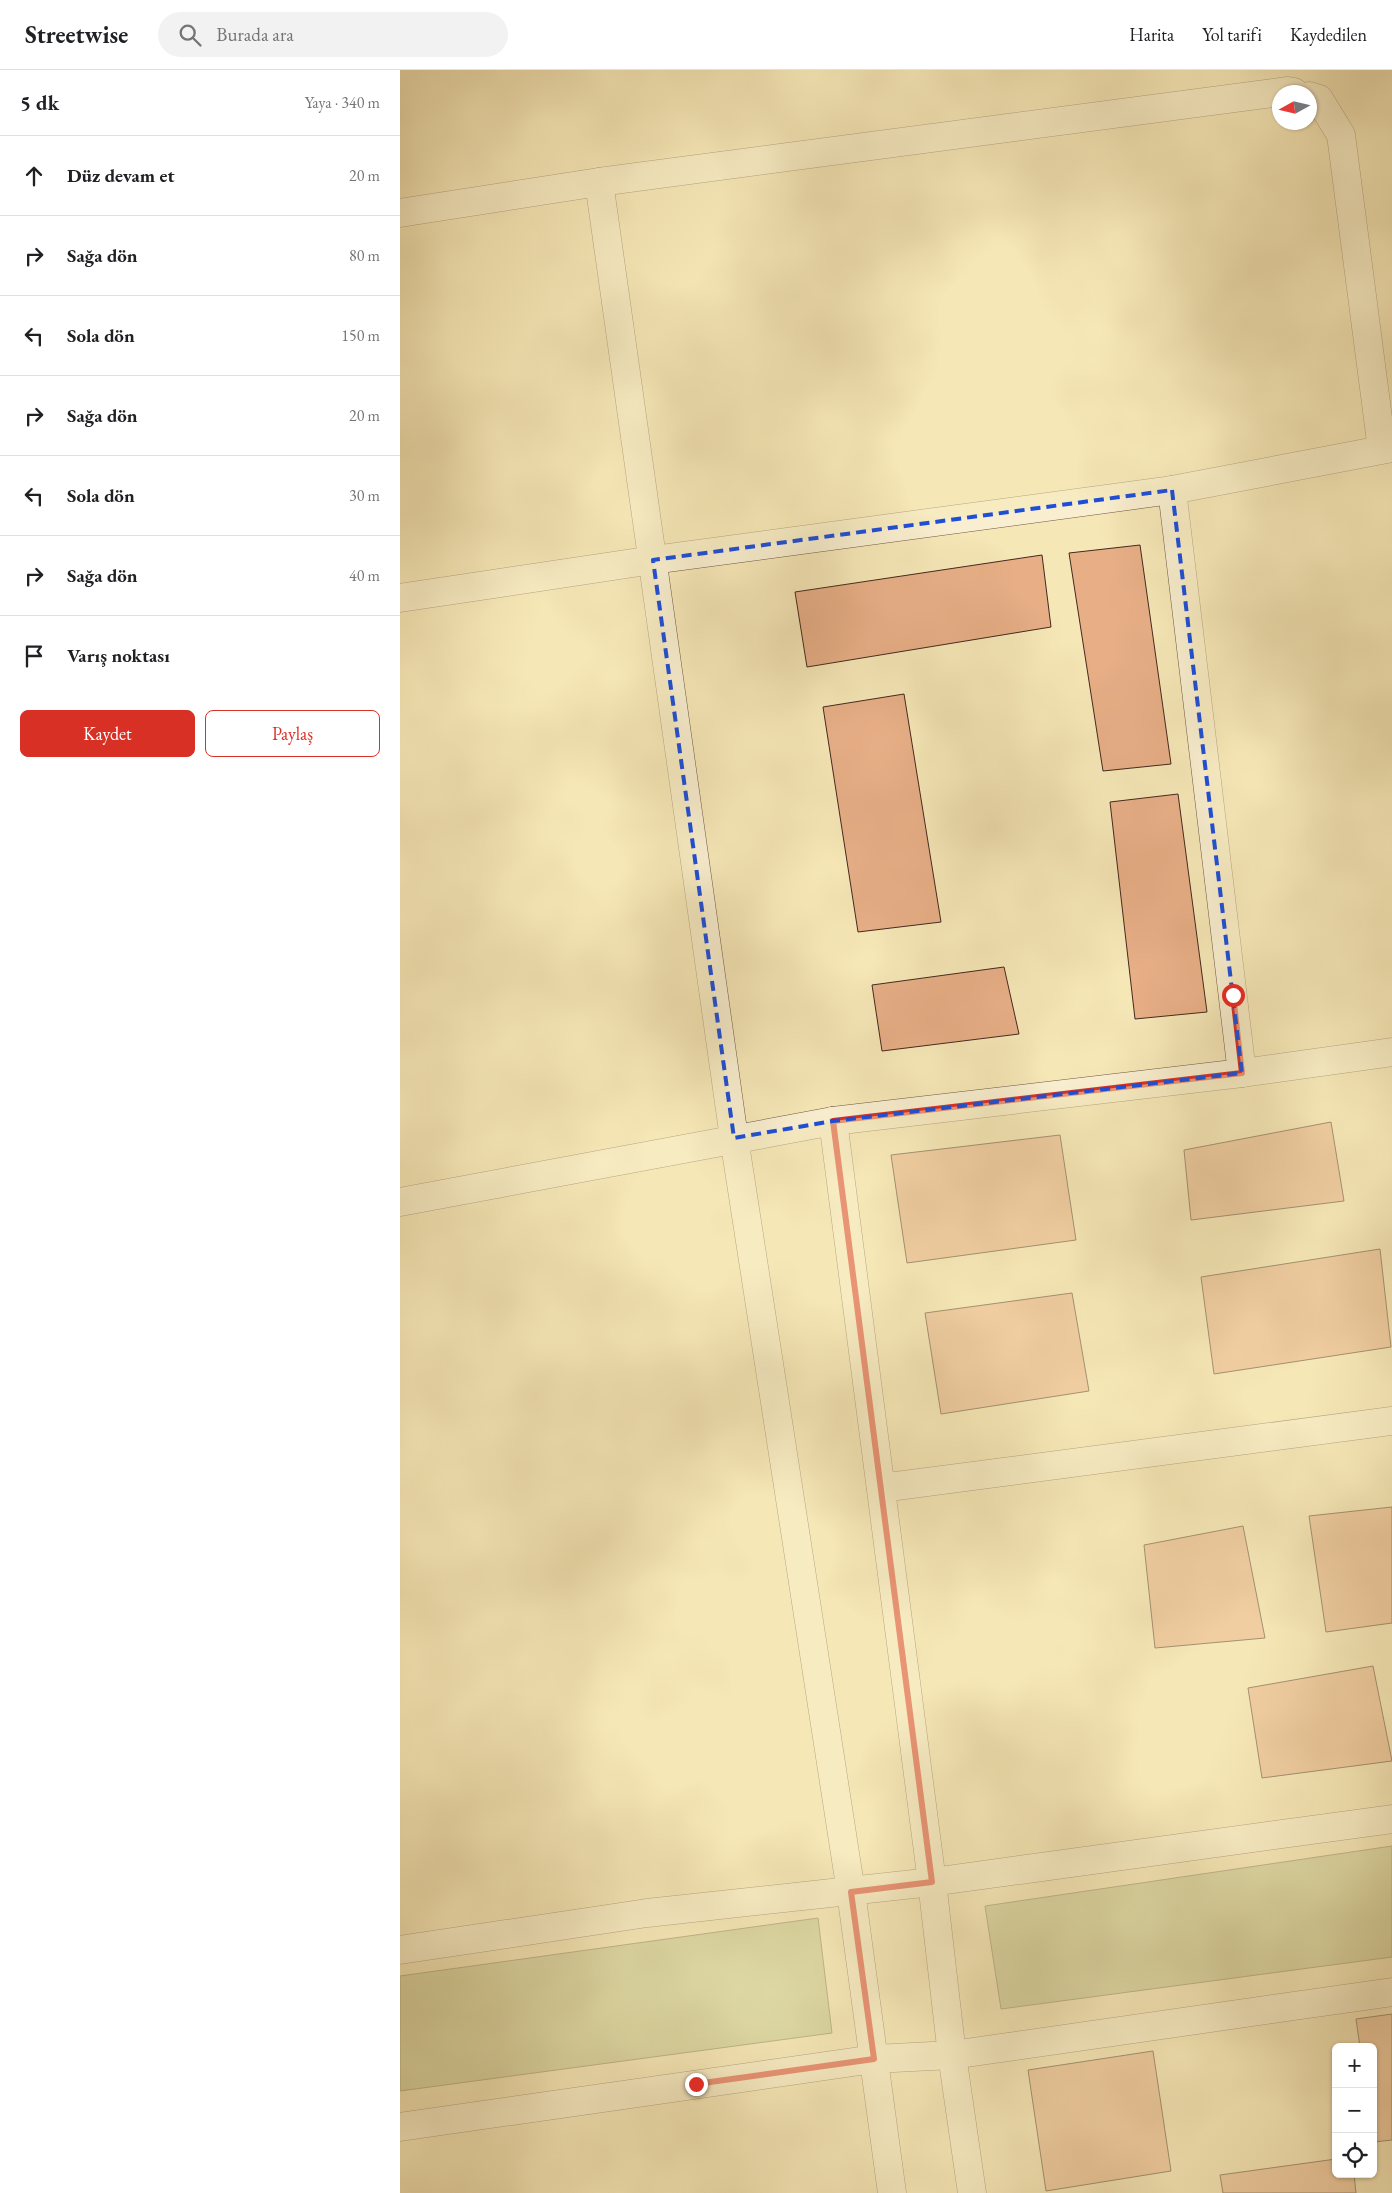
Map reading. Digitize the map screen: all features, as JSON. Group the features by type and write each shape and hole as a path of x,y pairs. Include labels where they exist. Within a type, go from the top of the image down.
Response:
{"street":[{"path":"400,213 599,182 1272,93"},
{"path":"400,598 653,560 1172,490 1387,449 1340,135 1317,98"},
{"path":"599,182 734,1138 851,1892 892,2193"},
{"path":"1172,490 1242,1073"},
{"path":"400,1202 833,1121 1242,1073 1392,1052"},
{"path":"833,1121 932,1882 952,2055 972,2193"},
{"path":"881,1488 1392,1421"},
{"path":"400,1950 647,1913 932,1882 1392,1819"},
{"path":"400,2127 874,2059 952,2055 1392,1992"}],"highlighted area":[{"path":"1172,490 1242,1073 833,1121 734,1138 653,560"}],"green space":[{"path":"1392,1846 1392,1957 1001,2009 985,1906"},
{"path":"818,1918 832,2033 400,2091 400,1976"}],"building":[{"path":"1140,545 1171,764 1103,771 1069,553"},
{"path":"1042,555 1051,627 807,667 795,592"},
{"path":"904,694 941,922 858,932 823,707"},
{"path":"1178,794 1207,1012 1135,1019 1110,802"},
{"path":"1004,967 1019,1034 882,1051 872,985"},
{"path":"1331,1122 1344,1201 1191,1220 1184,1150"},
{"path":"1060,1135 1076,1240 907,1263 891,1155"},
{"path":"1380,1249 1391,1347 1214,1374 1201,1277"},
{"path":"1072,1293 1089,1391 941,1414 925,1313"},
{"path":"1392,1507 1392,1623 1326,1632 1309,1516"},
{"path":"1243,1526 1265,1638 1155,1648 1144,1545"},
{"path":"1373,1666 1392,1761 1262,1778 1248,1688"},
{"path":"1392,2014 1392,2140 1377,2142 1377,2043 1359,2043 1356,2019"},
{"path":"1153,2051 1171,2171 1046,2191 1028,2070"},
{"path":"1332,2160 1332,2178 1354,2178 1356,2193 1223,2193 1220,2175"}],"route":[{"path":"696,2084 874,2059 851,1892 932,1882 833,1121 1242,1073 1233,995"}]}
